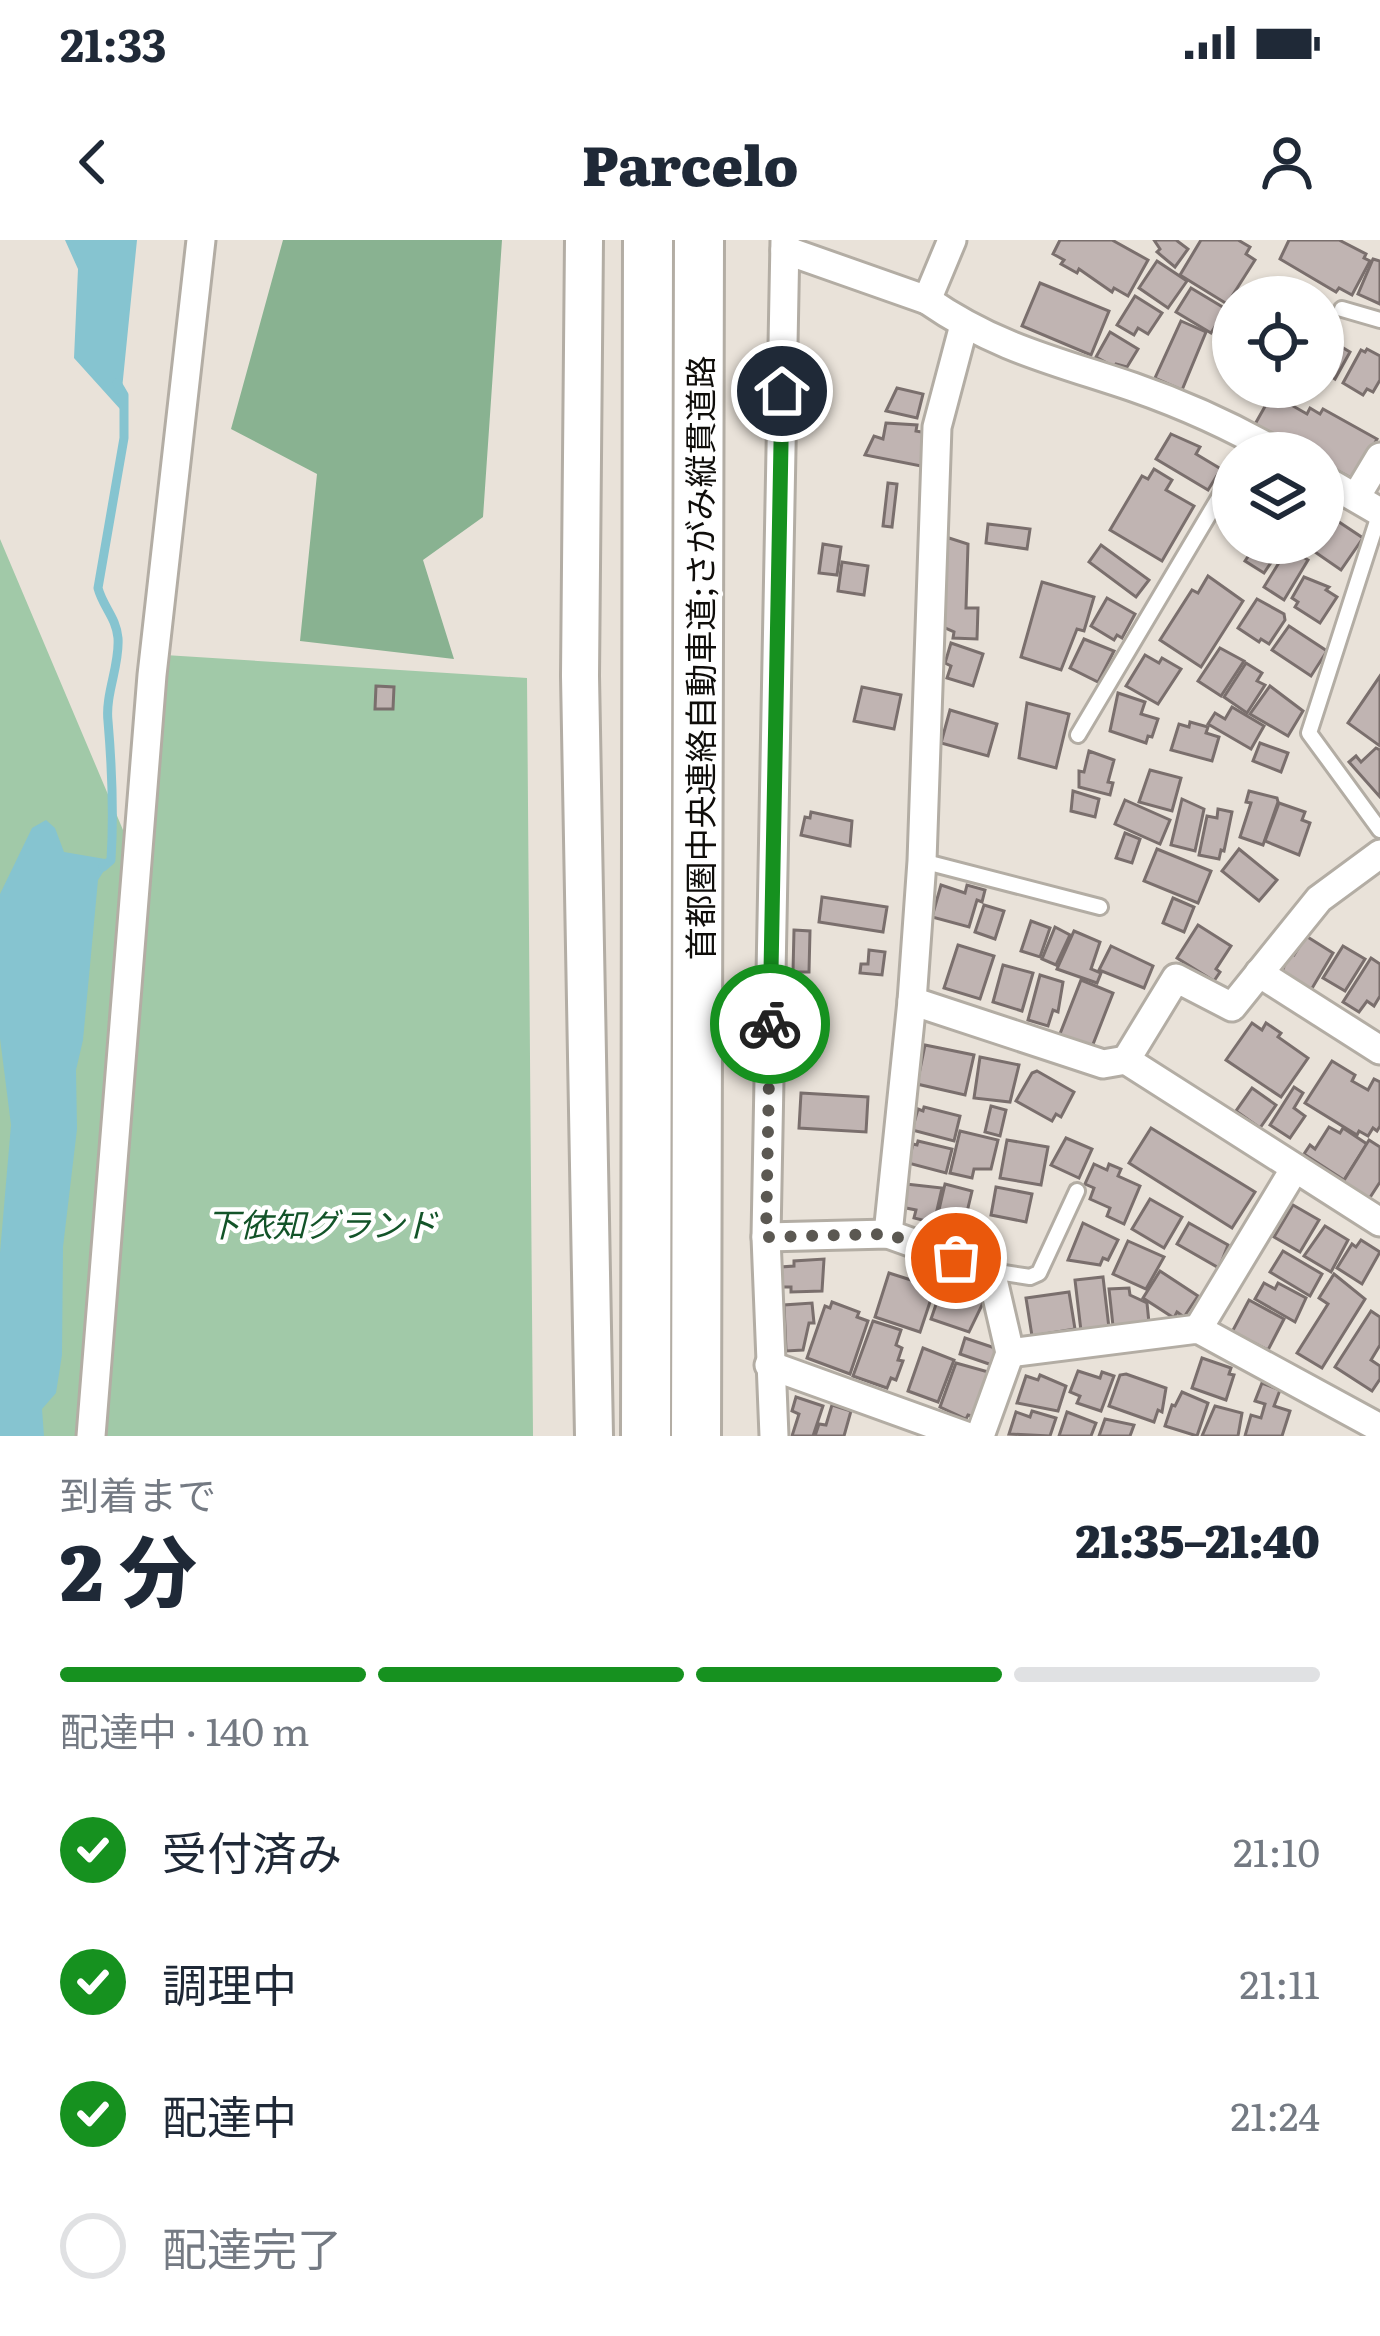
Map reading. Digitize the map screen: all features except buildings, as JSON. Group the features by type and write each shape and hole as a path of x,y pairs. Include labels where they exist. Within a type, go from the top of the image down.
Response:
{"highway":[{"name":"首都圏中央連絡自動車道;さがみ縦貫道路","path":"646,1436 648,240"},
{"name":"首都圏中央連絡自動車道;さがみ縦貫道路","path":"696,1436 699,240"}],"street":[{"path":"91,1436 152,675 201,240"},
{"path":"584,240 580,676 594,1436"},
{"path":"927,300 952,240"},
{"path":"774,1436 766,1237 785,245 927,300 964,325 1039,359 1136,388 1226,432"},
{"path":"888,1234 922,861 937,427 964,325"},
{"path":"1368,505 1380,457"},
{"path":"1126,1060 1176,978 1232,1006 1319,899 1377,860"},
{"path":"1259,973 1380,1050"},
{"path":"912,1000 1103,1064 1126,1060 1380,1222"},
{"path":"1198,1329 1295,1168"},
{"path":"766,1237 888,1234 991,1271 1010,1353 980,1436"},
{"path":"1010,1353 1198,1329 1380,1428"},
{"path":"769,1365 966,1436"}],"lane":[{"path":"1344,310 1380,320"},
{"path":"1368,505 1309,733 1380,830"},
{"path":"1078,735 1212,509"},
{"path":"922,861 1100,907"},
{"path":"991,1271 1040,1273 1077,1191"}],"green space":[{"path":"283,240 502,240 483,517 423,560 454,659 300,641 317,474 231,429"},
{"name":"下依知グランド","path":"0,539 134,856 149,654 527,678 533,1436 0,1436"}],"water":[{"path":"65,240 137,240 120,409 74,358 78,269"},
{"path":"46,820 55,828 64,852 111,860 98,880 76,1070 77,1129 63,1247 62,1355 56,1393 42,1409 44,1436 0,1436 0,1253 11,1125 0,1038 0,894 32,828"}],"waterway":[{"path":"103,867 111,860 108,711 118,638 98,588 124,438 124,395 117,383"}],"way so far":[{"path":"770,1024 766,1237 888,1234 956,1258"}],"route":[{"path":"770,1024 782,391"}]}
